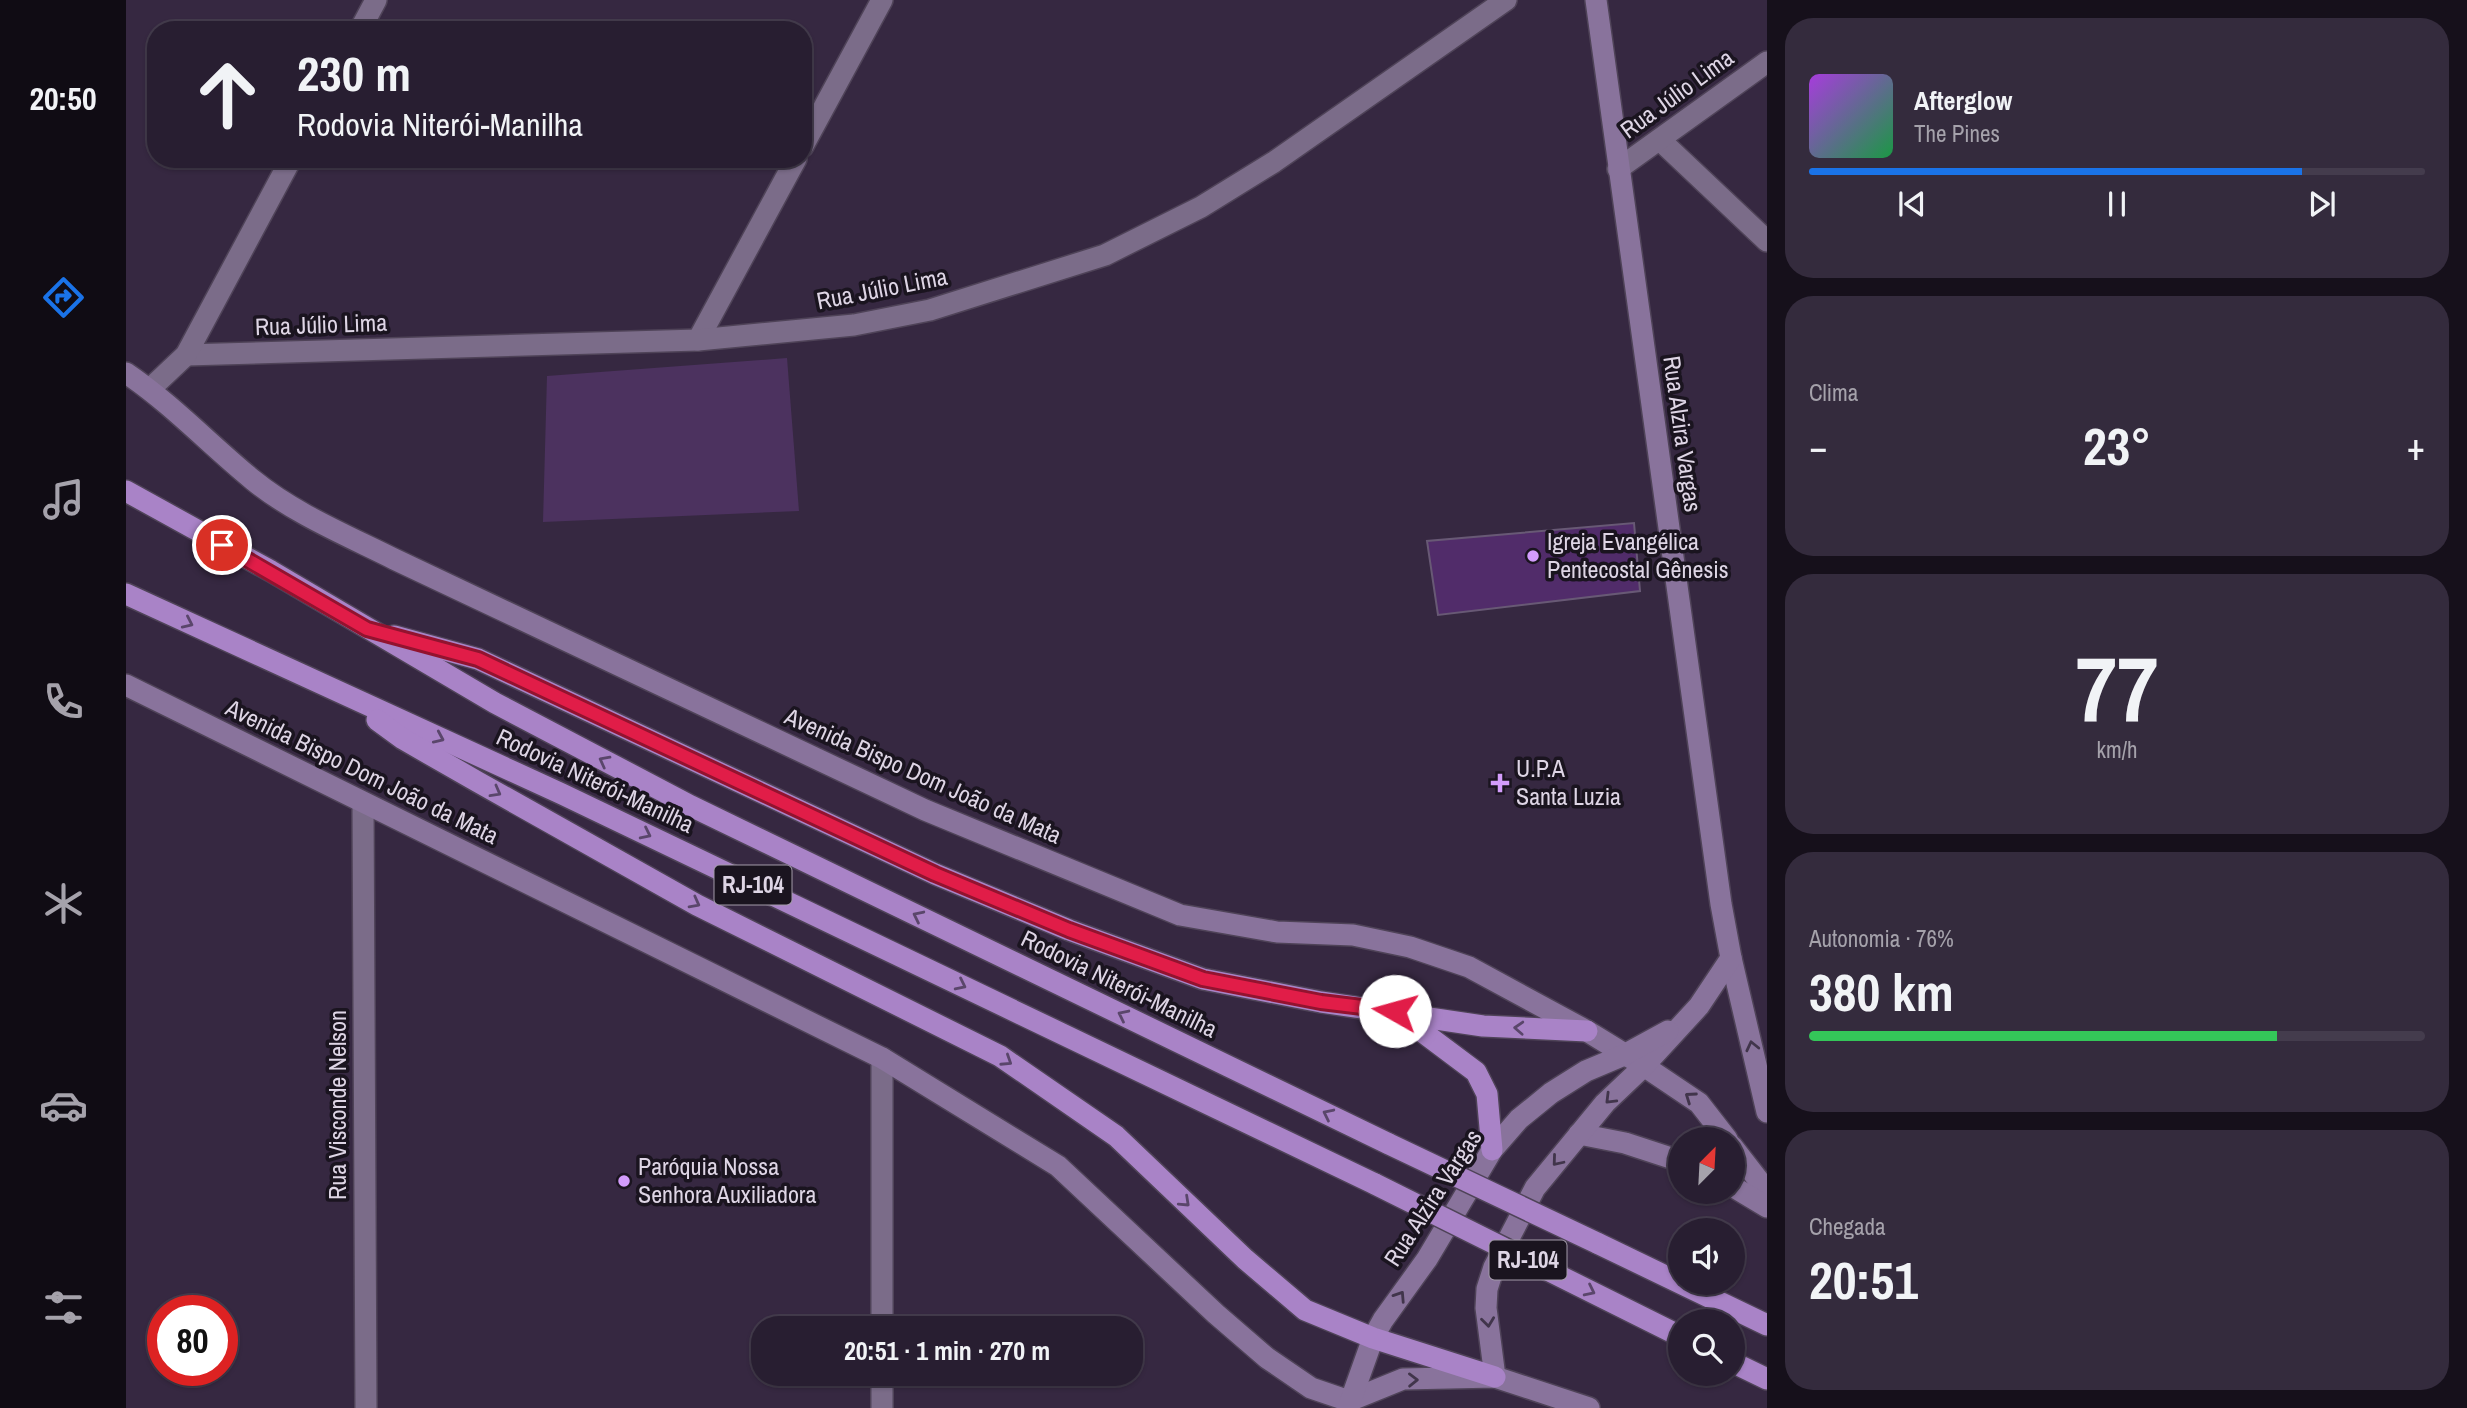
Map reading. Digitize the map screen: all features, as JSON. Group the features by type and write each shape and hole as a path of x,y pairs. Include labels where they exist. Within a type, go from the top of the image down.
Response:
{"highway":[{"name":"Rodovia Niterói-Manilha","path":"126,491 271,571 495,704 691,806 1767,1325"},
{"name":"Rodovia Niterói-Manilha","path":"126,594 562,794 1375,1184 1668,1330"},
{"path":"367,629 478,659 935,874 1203,979 1321,1002 1483,1026 1587,1031"},
{"path":"335,691 403,739 697,905 1000,1056 1115,1136 1245,1259 1305,1310 1373,1338 1496,1377"},
{"path":"1395,1011 1476,1072 1487,1094 1492,1150"},
{"path":"1745,1368 1767,1379"}],"street":[{"path":"365,21 376,0"},
{"path":"812,129 882,0"},
{"name":"Rua Júlio Lima","path":"186,355 698,340 854,324 930,310 1105,255 1201,207 1274,162 1506,0"},
{"name":"Rua Alzira Vargas","path":"1496,1377 1486,1308 1488,1289 1494,1267 1535,1188 1605,1103 1644,1066 1699,1006 1731,958 1721,904 1596,0"},
{"name":"Rua Júlio Lima","path":"1618,169 1767,62"},
{"path":"1660,140 1767,241"},
{"path":"150,389 186,355 286,168"},
{"path":"698,340 791,168"},
{"name":"Avenida Bispo Dom João da Mata","path":"126,373 150,389 255,482 320,523 925,810 1180,915 1278,932 1353,935 1410,947 1469,967 1587,1031 1644,1066 1699,1103 1718,1127"},
{"name":"Avenida Bispo Dom João da Mata","path":"126,685 882,1058 1058,1166 1216,1314 1267,1358 1311,1388 1349,1405"},
{"name":"Rua Visconde Nelson","path":"362,803 366,1408"},
{"path":"1731,958 1767,1112"},
{"name":"Rua Alzira Vargas","path":"1349,1405 1373,1338 1440,1239 1492,1150 1519,1119 1551,1093 1586,1071 1624,1055 1681,1024"},
{"path":"882,1058 882,1316"},
{"path":"1579,1134 1625,1143 1668,1157"},
{"path":"1745,1163 1767,1191"},
{"path":"1745,1194 1767,1207"},
{"path":"1349,1405 1404,1379 1496,1377 1589,1408"},
{"path":"882,1386 882,1408"}],"shaded area":[{"path":"787,358 799,511 543,522 547,376"}],"building":[{"name":"Igreja Evangélica Pentecostal Gênesis","path":"1634,523 1640,591 1438,615 1427,541"}],"place":[{"name":"Igreja Evangélica Pentecostal Gênesis","path":"1533,556"},
{"name":"U.P.A Santa Luzia","path":"1500,783"},
{"name":"Paróquia Nossa Senhora Auxiliadora","path":"624,1181"}],"route":[{"path":"222,545 367,629 478,659 935,874 1069,930 1203,979 1321,1002 1395,1011"}]}
